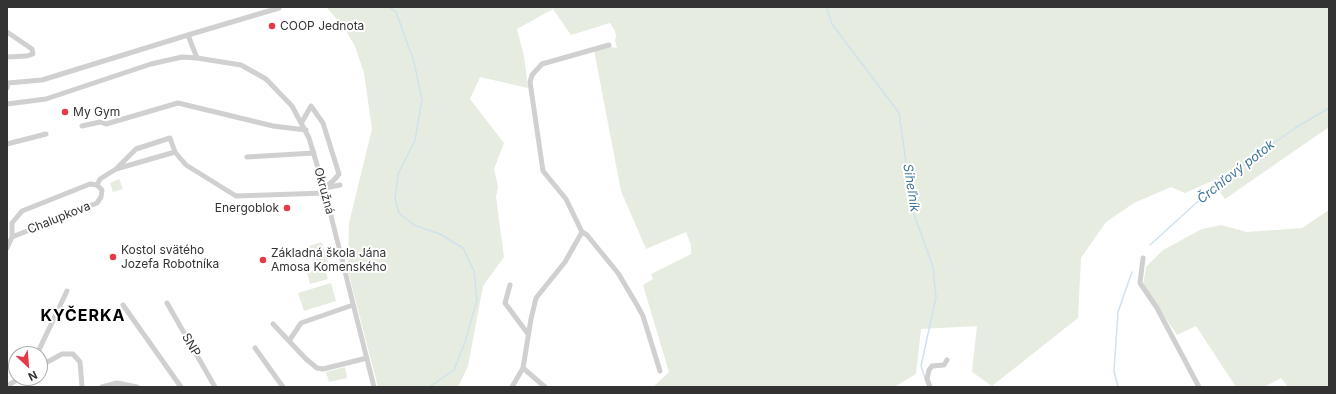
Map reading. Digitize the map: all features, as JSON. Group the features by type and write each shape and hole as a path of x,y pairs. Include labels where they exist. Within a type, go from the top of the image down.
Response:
{"street":[{"path":"7,85 42,80 279,8"},
{"path":"7,32 32,49 33,54 27,56 7,57"},
{"path":"188,35 198,58"},
{"path":"609,45 542,64 532,75 530,82 544,171 566,199 582,232 587,235 618,273 637,305 643,316 660,371"},
{"name":"Okružná","path":"7,104 46,99 93,82 171,59 198,58 241,65 266,78 292,106 306,130 325,190 374,387"},
{"path":"82,126 100,122 106,124 178,103 273,126 306,130"},
{"path":"302,122 310,106 324,123 339,174 325,190"},
{"path":"7,144 46,134"},
{"path":"97,185 100,179 116,169 136,149 166,138 170,138 175,152 186,165 236,196 325,190 340,185"},
{"path":"116,169 175,152"},
{"path":"247,157 314,153"},
{"name":"Chalupkova","path":"7,248 12,237 12,223 22,211 90,184 97,185 102,190 101,197 97,203 12,237"},
{"path":"512,387 523,368 528,334 536,298 565,262 582,232"},
{"path":"1143,258 1140,282 1176,342 1199,387"},
{"path":"510,285 505,303 528,334"},
{"path":"41,346 67,291"},
{"name":"SNP","path":"167,303 215,387"},
{"path":"123,305 181,387"},
{"path":"289,341 301,322 353,305"},
{"path":"273,324 306,359 320,369 367,358"},
{"path":"255,348 283,387"},
{"path":"48,362 62,354 73,354 80,362 82,387"},
{"path":"930,387 927,379 929,370 932,366 944,365 947,360"},
{"path":"523,368 545,387"},
{"path":"102,387 117,383 137,387"}],"shaded area":[{"path":"326,7 1329,7 1329,127 1225,199 1212,181 1185,193 1171,187 1134,203 1106,222 1081,258 1078,318 992,386 972,372 977,326 921,329 916,374 894,387 653,387 669,372 643,285 653,279 651,274 691,254 691,245 686,232 646,249 621,191 594,50 610,47 617,48 615,31 610,23 571,35 553,9 517,29 524,56 528,88 480,77 470,99 504,143 494,169 498,187 496,197 504,257 483,286 468,366 458,387 378,387 348,271 349,223 372,129 364,73 355,46 343,26"},
{"path":"119,179 123,189 113,192 110,183"},
{"path":"1329,210 1329,387 1288,387 1281,378 1264,387 1236,387 1196,326 1177,335 1143,285 1146,267 1163,250 1202,229 1221,225 1247,232 1302,228"},
{"path":"322,242 328,263 314,266 309,246"},
{"path":"325,268 328,279 310,284 307,273"},
{"path":"331,283 336,301 304,311 298,293"},
{"path":"345,367 347,378 329,382 326,372"}],"waterway":[{"path":"389,7 396,12 414,62 422,100 415,140 398,174 395,199 399,213 414,225 440,234 463,248 474,271 477,300 465,342 454,370 429,387"},
{"name":"Siheľník","path":"826,7 832,24 899,113 913,211 933,267 936,297 921,366 925,378"},
{"name":"Črchľový potok","path":"1150,245 1217,184 1295,128 1329,108"},
{"name":"Črchľový potok","path":"1118,387 1114,371 1118,312 1132,272"}],"place":[{"name":"COOP Jednota","path":"272,26"},
{"name":"My Gym","path":"65,112"},
{"name":"Energoblok","path":"287,208"},
{"name":"Kostol svätého Jozefa Robotníka","path":"113,257"},
{"name":"Základná škola Jána Amosa Komenského","path":"263,260"}],"district":[{"name":"KYČERKA","path":"83,316"}]}
